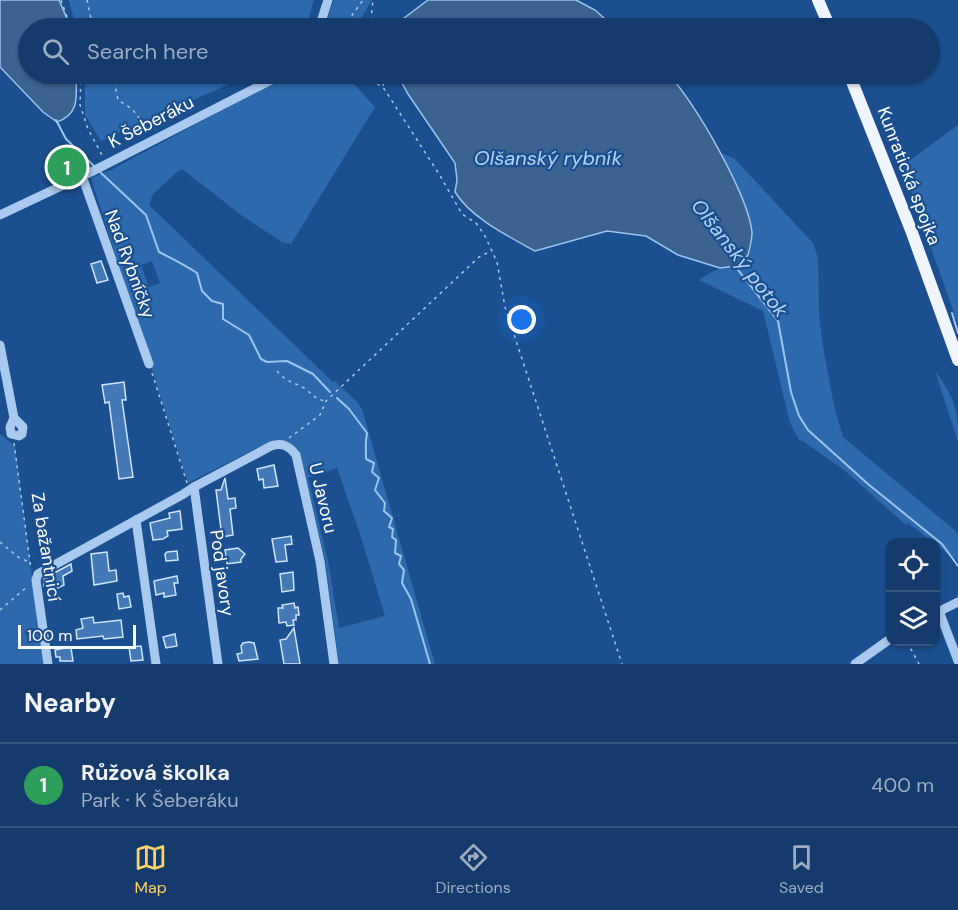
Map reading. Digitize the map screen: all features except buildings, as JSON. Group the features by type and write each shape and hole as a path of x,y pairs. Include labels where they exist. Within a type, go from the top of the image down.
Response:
{"main road":[{"path":"818,0 826,18"},
{"name":"Kunratická spojka","path":"853,84 911,230 958,360"}],"street":[{"path":"322,18 328,0"},
{"name":"K Šeberáku","path":"0,215 263,84"},
{"name":"Nad Rybníčky","path":"81,176 149,364"},
{"path":"0,345 14,418 23,427 19,436 13,436"},
{"path":"36,580 38,574 186,492 271,447 284,445"},
{"name":"U Javoru","path":"284,445 290,447 296,455 318,551 334,664"},
{"name":"Pod javory","path":"186,492 218,664"},
{"path":"136,520 156,664"},
{"name":"Za bažantnicí","path":"36,580 48,664"},
{"path":"940,611 958,602"},
{"path":"940,619 958,661"},
{"path":"855,664 886,642"}],"path":[{"path":"61,0 67,18"},
{"path":"87,0 91,18"},
{"path":"350,18 363,0"},
{"path":"371,18 373,0"},
{"path":"81,84 80,105 98,168"},
{"path":"115,84 118,100 132,109 160,136"},
{"path":"377,84 383,87 462,214 476,223 485,236 497,262 506,307 622,664"},
{"path":"284,445 292,434 320,415 326,401 479,257 492,251"},
{"path":"149,364 186,492"},
{"path":"277,371 291,383 307,390 317,400 326,401"},
{"name":"Za bažantnicí","path":"13,436 32,576 36,580"},
{"path":"0,542 18,557 30,562"},
{"path":"0,610 36,580"},
{"path":"909,646 919,664"}],"shaded area":[{"path":"69,0 314,0 309,18 74,18"},
{"path":"334,0 372,0 361,18 328,18"},
{"path":"85,84 229,84 101,141 85,115"},
{"path":"270,84 354,84 375,107 291,244 282,242 241,215 182,169 153,194 149,205 362,409 435,664 339,664 325,559 299,451 291,444 280,440 265,444 188,483 91,178 111,170","holes":["152,261 160,283 149,287 141,265","337,468 385,616 339,628 328,561 308,478"]},
{"path":"958,125 958,324 902,166"},
{"path":"718,152 734,158 813,243 818,258 819,314 823,346 834,406 843,437 958,533 958,561 940,547 940,538 928,538 908,523 906,525 844,470 799,440 790,423 763,311 699,280 714,271 735,265 748,255 752,245 752,232 737,188"},
{"path":"935,371 954,404 958,442"},
{"path":"0,434 15,446 32,576 36,580 48,664 0,664"}],"water":[{"path":"0,0 59,0 67,18 18,18 18,84 76,84 76,103 70,114 57,122 43,112 0,67"},
{"path":"428,0 576,0 595,10 604,18 404,18"},
{"name":"Olšanský rybník","path":"402,84 676,84 705,126 741,195 752,232 748,255 735,266 720,268 678,255 646,236 607,231 535,251 491,226 462,201 455,192 457,180 455,163"}],"waterway":[{"name":"Olšanský potok","path":"56,120 66,139 94,166"},
{"name":"Olšanský potok","path":"100,172 146,215 159,252 197,273 202,291 212,301 223,304 223,319 249,335 261,359 267,362 287,361 313,374 330,392"},
{"name":"Olšanský potok","path":"735,266 778,321 791,392 799,416 808,430 868,484 942,544 958,566"},
{"path":"952,313 958,333"},
{"path":"337,398 349,409 367,433 366,459 374,463 372,472 379,478 375,490 385,503 384,511 392,518 389,527 393,529 392,537 396,540 395,553 401,556 399,564 404,570 402,583 411,599 430,664"}],"place":[{"name":"Růžová školka","path":"67,167"}]}
